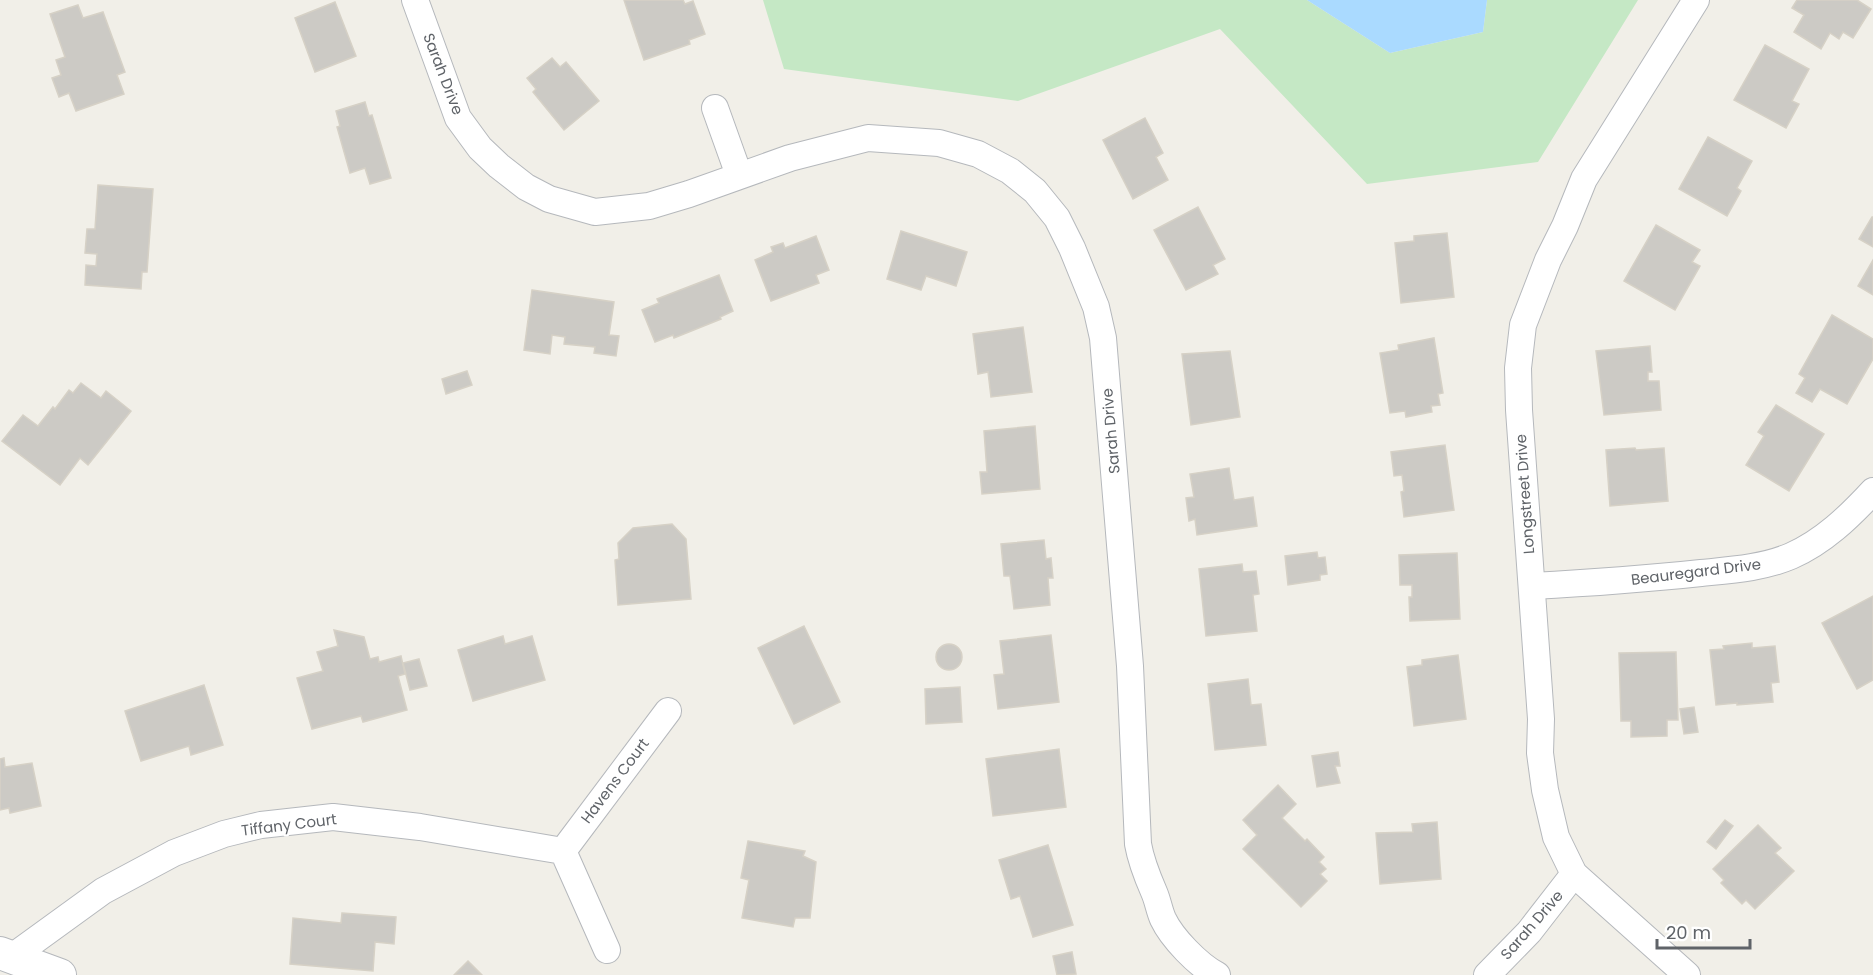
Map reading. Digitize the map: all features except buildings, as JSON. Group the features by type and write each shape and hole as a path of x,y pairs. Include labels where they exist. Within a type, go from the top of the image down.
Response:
{"street":[{"name":"Sarah Drive","path":"415,0 458,118 480,148 499,166 526,187 549,199 595,212 649,206 790,158 868,138 939,143 978,154 1010,171 1035,190 1057,218 1072,248 1096,308 1103,338 1130,666 1138,844 1143,867 1163,920 1182,946 1207,973"},
{"name":"Longstreet Drive","path":"1687,975 1574,874 1556,837 1540,753 1541,719 1518,368 1523,325 1548,260 1584,178 1696,0"},
{"path":"715,108 739,175"},
{"name":"Beauregard Drive","path":"1532,586 1637,580 1753,567 1790,556 1820,540 1846,520 1873,491"},
{"name":"Havens Court","path":"563,851 668,711"},
{"name":"Tiffany Court","path":"6,955 103,891 174,853 224,834 261,825 333,817 420,827 563,851"},
{"path":"563,851 607,950"},
{"name":"Sarah Drive","path":"1487,975 1529,932 1574,874"},
{"path":"6,955 60,975"}],"green space":[{"path":"763,0 1307,0 1390,53 1483,32 1487,0 1638,0 1538,162 1367,184 1220,29 1018,101 784,69"}],"water":[{"path":"1307,0 1487,0 1483,32 1390,53"}]}
